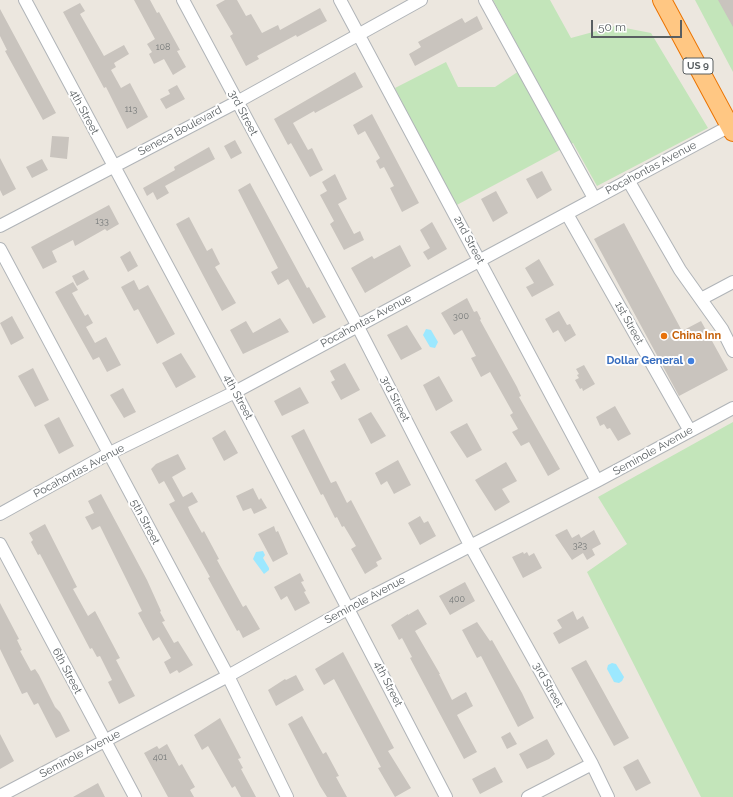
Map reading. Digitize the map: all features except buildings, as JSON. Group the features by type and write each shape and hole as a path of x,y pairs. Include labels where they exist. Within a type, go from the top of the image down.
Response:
{"highway":[{"name":"US 9","path":"662,0 731,129"}],"street":[{"name":"4th Street","path":"25,0 235,392 349,608 446,797"},
{"name":"3rd Street","path":"183,0 357,325 470,545 592,764 608,797"},
{"name":"2nd Street","path":"340,0 480,260 597,482"},
{"name":"Seneca Boulevard","path":"0,226 237,102 422,0"},
{"path":"485,0 594,198"},
{"name":"Pocahontas Avenue","path":"0,514 108,454 235,392 628,180 731,129"},
{"path":"628,180 680,270 722,329 733,351"},
{"name":"1st Street","path":"567,214 690,431"},
{"name":"5th Street","path":"0,249 108,454 228,676 287,797"},
{"path":"701,299 733,282"},
{"name":"Seminole Avenue","path":"0,796 228,676 349,608 470,545 597,482 733,408"},
{"name":"6th Street","path":"0,544 135,797"},
{"path":"528,797 592,764"}],"green space":[{"path":"493,0 550,0 571,38 615,26 651,33 708,128 597,186 573,143 453,207 395,88 446,62 458,87 495,87 528,65"},
{"path":"695,0 733,0 733,72"},
{"path":"733,422 733,797 701,797 587,572 627,544 598,497"}],"water":[{"path":"426,329 431,330 438,342 435,348 430,347 423,335"},
{"path":"263,551 265,555 263,558 269,568 269,570 264,574 253,559 256,552"},
{"path":"612,663 616,664 624,677 619,683 614,682 607,669 608,665"}],"place":[{"name":"China Inn","path":"664,336"},
{"name":"Dollar General","path":"691,361"}]}
